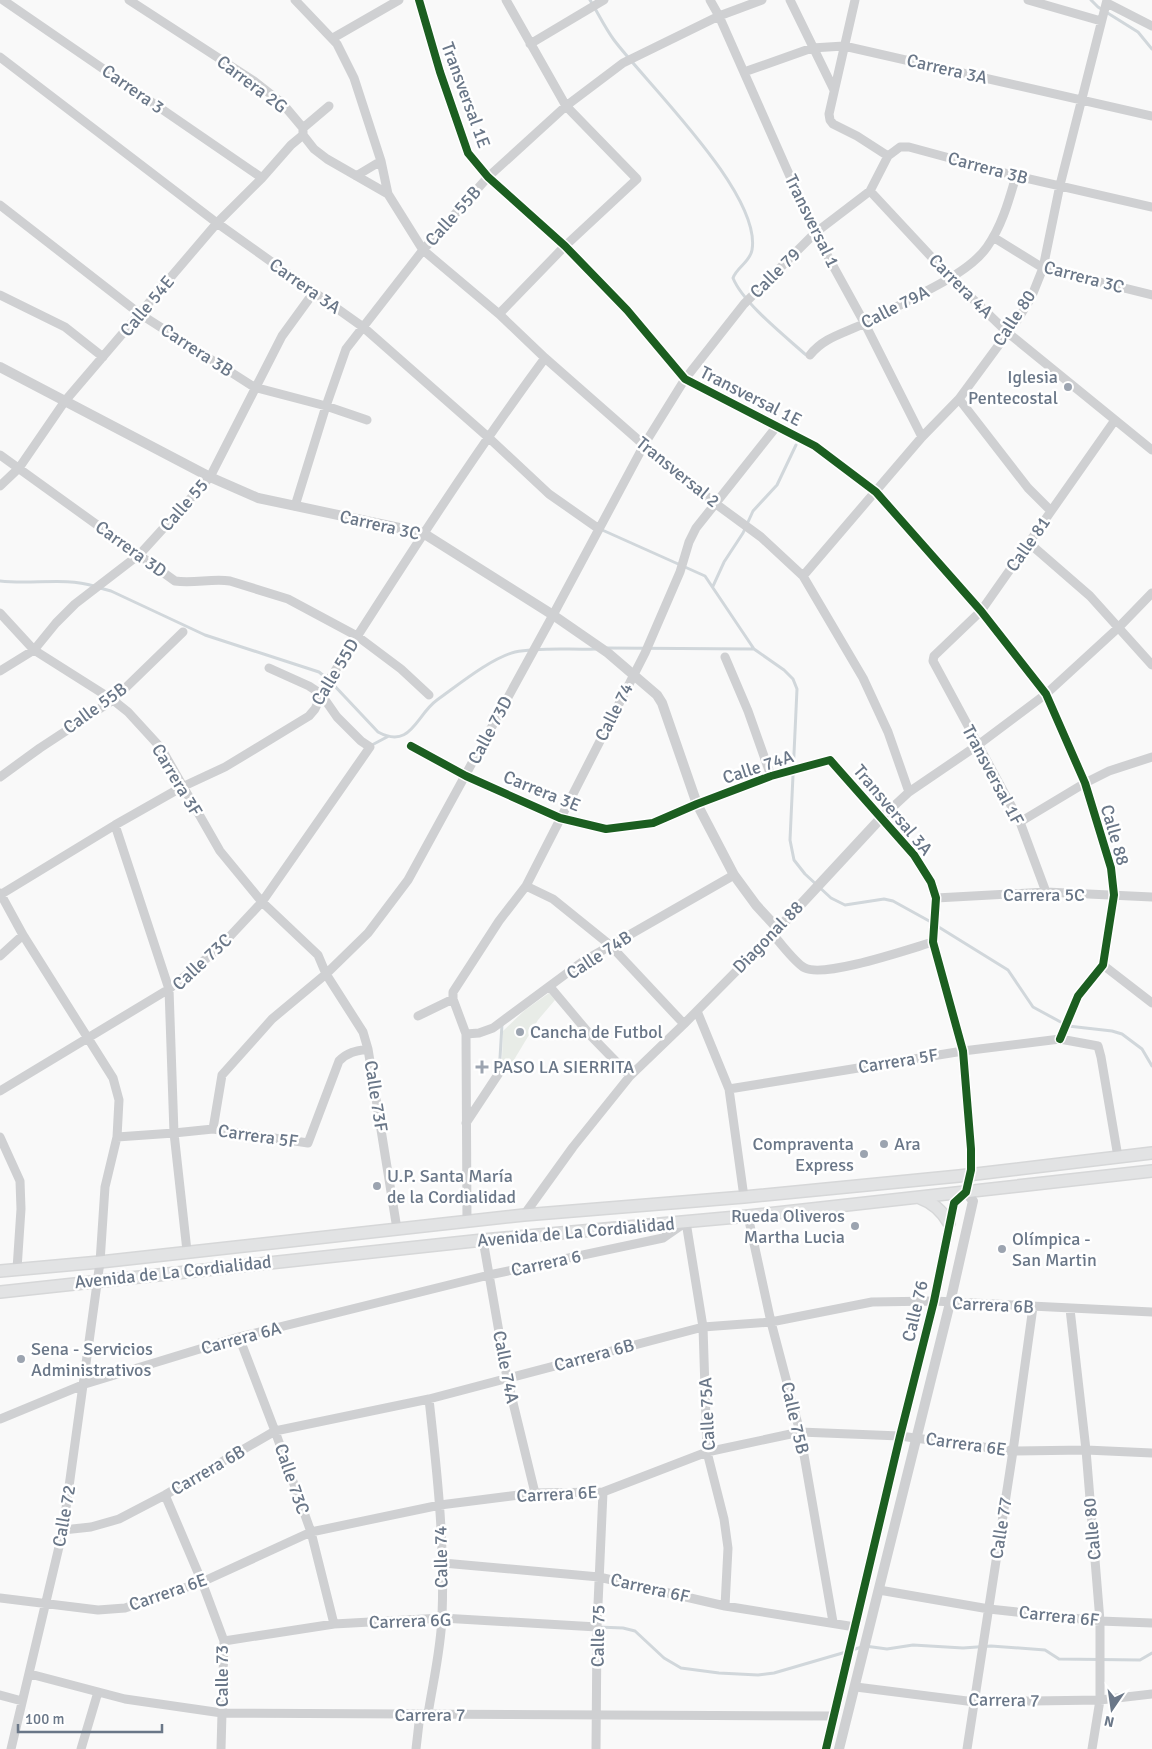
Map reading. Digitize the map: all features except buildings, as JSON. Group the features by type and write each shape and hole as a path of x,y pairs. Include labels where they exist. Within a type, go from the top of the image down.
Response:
{"main road":[{"name":"Avenida de La Cordialidad","path":"0,1271 524,1216 744,1197 970,1174 1152,1153"},
{"name":"Avenida de La Cordialidad","path":"0,1292 483,1240 748,1216 1152,1171"},
{"path":"918,1198 934,1205 946,1216 950,1224"}],"street":[{"name":"Carrera 3","path":"3,0 262,178"},
{"name":"Carrera 2G","path":"129,0 254,81 282,103 314,149 327,160 388,194"},
{"path":"295,0 338,44 354,78 381,161 388,194"},
{"path":"333,38 399,0"},
{"name":"Transversal 1E","path":"419,0 440,72 468,153 488,178 565,246 627,310 685,379 815,446 876,492 981,611 1046,694"},
{"path":"499,314 565,246 636,179 566,106 506,0"},
{"name":"Transversal 1","path":"710,0 719,16 815,233 865,324 922,437"},
{"name":"Calle 55B","path":"295,506 346,349 423,250 488,178 566,106 623,64 719,16 762,0"},
{"path":"790,0 834,90"},
{"path":"855,0 834,90 829,114 830,120 888,156"},
{"path":"1028,0 1105,9 1152,26"},
{"path":"530,44 602,1"},
{"name":"Calle 80","path":"803,576 922,437 958,399 1018,319 1031,298 1043,268 1060,186 1105,9"},
{"name":"Carrera 3A","path":"744,72 812,48 844,46 1152,116"},
{"name":"Carrera 3A","path":"0,57 217,223 363,327 488,437 549,494 599,529"},
{"name":"Calle 54E","path":"0,486 19,468 65,401 217,223 329,106"},
{"name":"Carrera 3B","path":"888,156 900,147 909,146 1016,176 1152,208"},
{"name":"Calle 79","path":"746,301 815,233 870,191 888,156"},
{"path":"356,176 381,161"},
{"name":"Calle 79A","path":"810,355 825,340 865,324 951,278 977,258 987,248 993,237 1008,204 1016,176"},
{"name":"Carrera 4A","path":"870,191 951,278 1008,332 1152,450"},
{"name":"Transversal 2","path":"388,194 423,250 499,314 545,358 644,445 751,530 803,576 862,678 888,732 909,792"},
{"name":"Carrera 3B","path":"0,205 140,314 254,387 326,406 367,420"},
{"name":"Carrera 3C","path":"993,237 1043,268 1152,294"},
{"name":"Calle 55","path":"0,671 34,650 56,623 75,604 140,554 210,477 254,387 282,336 314,292"},
{"path":"0,294 65,327 103,357"},
{"name":"Calle 73D","path":"213,1129 222,1075 272,1019 326,974 368,933 408,880 644,445 685,379 746,301"},
{"name":"Calle 55D","path":"0,894 182,787 225,767 309,716 332,675 423,533 488,437 545,358"},
{"name":"Carrera 3C","path":"0,367 210,477 258,498 423,533 553,615 608,653 658,695 697,804 734,875 776,932"},
{"path":"958,399 1028,488 1051,511"},
{"name":"Calle 81","path":"933,662 934,656 981,611 1115,420"},
{"name":"Calle 74","path":"453,999 455,986 499,921 526,886 645,654 680,572 683,559 696,528 777,426"},
{"name":"Carrera 3D","path":"0,455 176,581 220,579 288,599 357,636 401,669 429,695"},
{"path":"1029,543 1090,596 1152,665"},
{"path":"1046,694 1118,628 1152,593"},
{"name":"Carrera 3F","path":"0,613 34,650 113,700 128,712 161,748 220,851 262,902 318,955 326,974"},
{"name":"Calle 55B","path":"0,777 113,700 183,632"},
{"path":"725,658 748,711 771,776"},
{"name":"Transversal 1F","path":"933,662 1020,822 1046,892"},
{"path":"269,668 309,686 321,694"},
{"name":"Calle 73C","path":"187,1251 174,1133 169,990 218,949 262,902 370,747 337,717 321,694"},
{"name":"Diagonal 88","path":"524,1216 573,1147 630,1076 776,932 881,818 909,792 978,745 1046,694"},
{"name":"Calle 88","path":"1046,694 1085,783 1111,868 1114,895 1103,965 1078,996 1068,1016 1060,1039"},
{"name":"Carrera 3E","path":"411,746 466,776 560,818 606,829 653,823 697,804"},
{"path":"1020,822 1085,783 1109,771 1152,757"},
{"name":"Calle 74A","path":"697,804 771,776 830,760"},
{"name":"Transversal 3A","path":"830,760 914,855 931,882"},
{"path":"0,1091 169,990 116,825"},
{"name":"Calle 74B","path":"466,1034 479,1033 492,1028 582,962 734,875"},
{"name":"Calle 76","path":"826,1749 934,1301 954,1203 966,1192 970,1174 972,1149 963,1050 933,937 936,898 931,882"},
{"path":"526,886 553,899 610,946 684,1024"},
{"name":"Carrera 5C","path":"936,898 1046,892 1152,897"},
{"name":"Calle 72","path":"0,894 23,935 113,1078 119,1100 116,1137 105,1188 100,1262 85,1384 63,1530 11,1749"},
{"path":"776,932 805,968 818,971 872,961 933,937"},
{"path":"0,956 23,935"},
{"path":"1103,965 1152,1003"},
{"name":"Calle 73F","path":"326,974 363,1032 368,1049 397,1229"},
{"path":"550,987 592,1037 630,1076"},
{"path":"418,1016 453,999 466,1034 467,1222"},
{"path":"696,1011 728,1089 744,1197"},
{"name":"Carrera 5F","path":"728,1089 963,1050 1060,1039 1098,1046 1118,1157"},
{"name":"Carrera 5F","path":"116,1137 213,1129 308,1143 339,1061 345,1055 368,1049"},
{"path":"466,1123 499,1073"},
{"path":"0,1137 20,1181 21,1209 17,1270"},
{"name":"Calle 76","path":"839,1749 856,1688 878,1590 950,1302 973,1201 966,1192"},
{"name":"Calle 75B","path":"748,1216 771,1322 800,1432 833,1622"},
{"name":"Carrera 6","path":"489,1274 663,1238 686,1222"},
{"name":"Calle 75A","path":"686,1222 703,1327 707,1452 724,1519 728,1548 726,1606"},
{"name":"Calle 74A","path":"483,1240 507,1378 535,1493"},
{"name":"Carrera 6A","path":"0,1419 85,1384 239,1337 489,1274"},
{"name":"Carrera 6B","path":"63,1530 91,1527 119,1519 275,1431 430,1399 703,1327 771,1322 872,1302 934,1301 1152,1312"},
{"name":"Calle 77","path":"967,1749 1033,1307"},
{"name":"Calle 80","path":"1070,1309 1086,1450 1100,1621 1100,1700 1092,1749"},
{"name":"Calle 73C","path":"239,1337 311,1532 334,1624"},
{"name":"Calle 74","path":"416,1749 442,1618 443,1563 440,1505 430,1399"},
{"name":"Carrera 6E","path":"0,1598 98,1610 125,1608 202,1582 311,1532 440,1505 535,1493 603,1492 707,1452 800,1432 916,1437 1013,1451 1086,1450 1152,1453"},
{"name":"Calle 75","path":"596,1749 597,1626 603,1492"},
{"name":"Calle 73","path":"164,1495 202,1582 224,1641 220,1749"},
{"name":"Carrera 6F","path":"443,1563 599,1577 726,1606 833,1622 854,1627"},
{"name":"Carrera 6F","path":"878,1590 989,1609 1100,1621 1152,1622"},
{"name":"Carrera 6G","path":"224,1641 334,1624 442,1618 597,1626"},
{"name":"Carrera 7","path":"30,1674 125,1699 222,1713 834,1716"},
{"name":"Carrera 7","path":"856,1688 975,1702 1100,1700 1152,1694"},
{"path":"81,1749 98,1692"},
{"path":"0,1694 22,1701"}],"shaded area":[{"path":"549,993 555,1000 538,1020 506,1073 497,1067 502,1058 503,1031 525,1010"}],"waterway":[{"path":"590,0 614,40 699,140 739,200 750,227 752,250 749,258 733,278 738,288 755,308 806,355"},
{"path":"1091,0 1098,7 1138,32 1152,49"},
{"path":"713,586 724,562 743,533 753,511 777,485 796,445"},
{"path":"600,529 705,576 754,649 784,670 793,679 797,689 790,840 794,860 805,874 831,898 845,905 884,899 893,901 931,922"},
{"path":"0,581 71,582 94,586"},
{"path":"100,588 111,591 205,635 319,672 330,681 378,732 389,736 398,737 406,734 437,700 475,673 506,655 535,650 596,649"},
{"path":"607,648 753,649"},
{"name":"Calle 73C","path":"370,746 387,737"},
{"path":"937,926 1008,970 1033,1007 1068,1026 1112,1031 1122,1034 1142,1049 1152,1066"},
{"path":"495,1076 494,1069 500,1058 502,1024"},
{"path":"598,1627 623,1628 635,1631 664,1658 681,1668 719,1673 758,1675 774,1673 846,1652"},
{"path":"852,1650 865,1646 887,1649 913,1645 963,1648 991,1646 1045,1650 1059,1659 1140,1660 1152,1653"}],"cycle path":[{"path":"419,0 440,72 468,153 488,177 565,246 627,310 685,379 815,446 876,492 981,611 1046,694 1085,783 1111,868 1114,895 1103,965 1078,996 1060,1039"},
{"path":"411,746 466,776 560,818 606,829 653,823 771,776 830,760 914,855 931,882 936,898 933,942 963,1051 971,1170 966,1192 954,1203 934,1301 826,1749"}],"place":[{"name":"Iglesia Pentecostal","path":"1068,387"},
{"name":"Cancha de Futbol","path":"520,1032"},
{"name":"PASO LA SIERRITA","path":"482,1067"},
{"name":"Ara","path":"884,1144"},
{"name":"Compraventa Express","path":"864,1154"},
{"name":"U.P. Santa María de la Cordialidad","path":"377,1186"},
{"name":"Rueda Oliveros Martha Lucia","path":"855,1226"},
{"name":"Olímpica - San Martin","path":"1002,1249"},
{"name":"Sena - Servicios Administrativos","path":"21,1359"}]}
